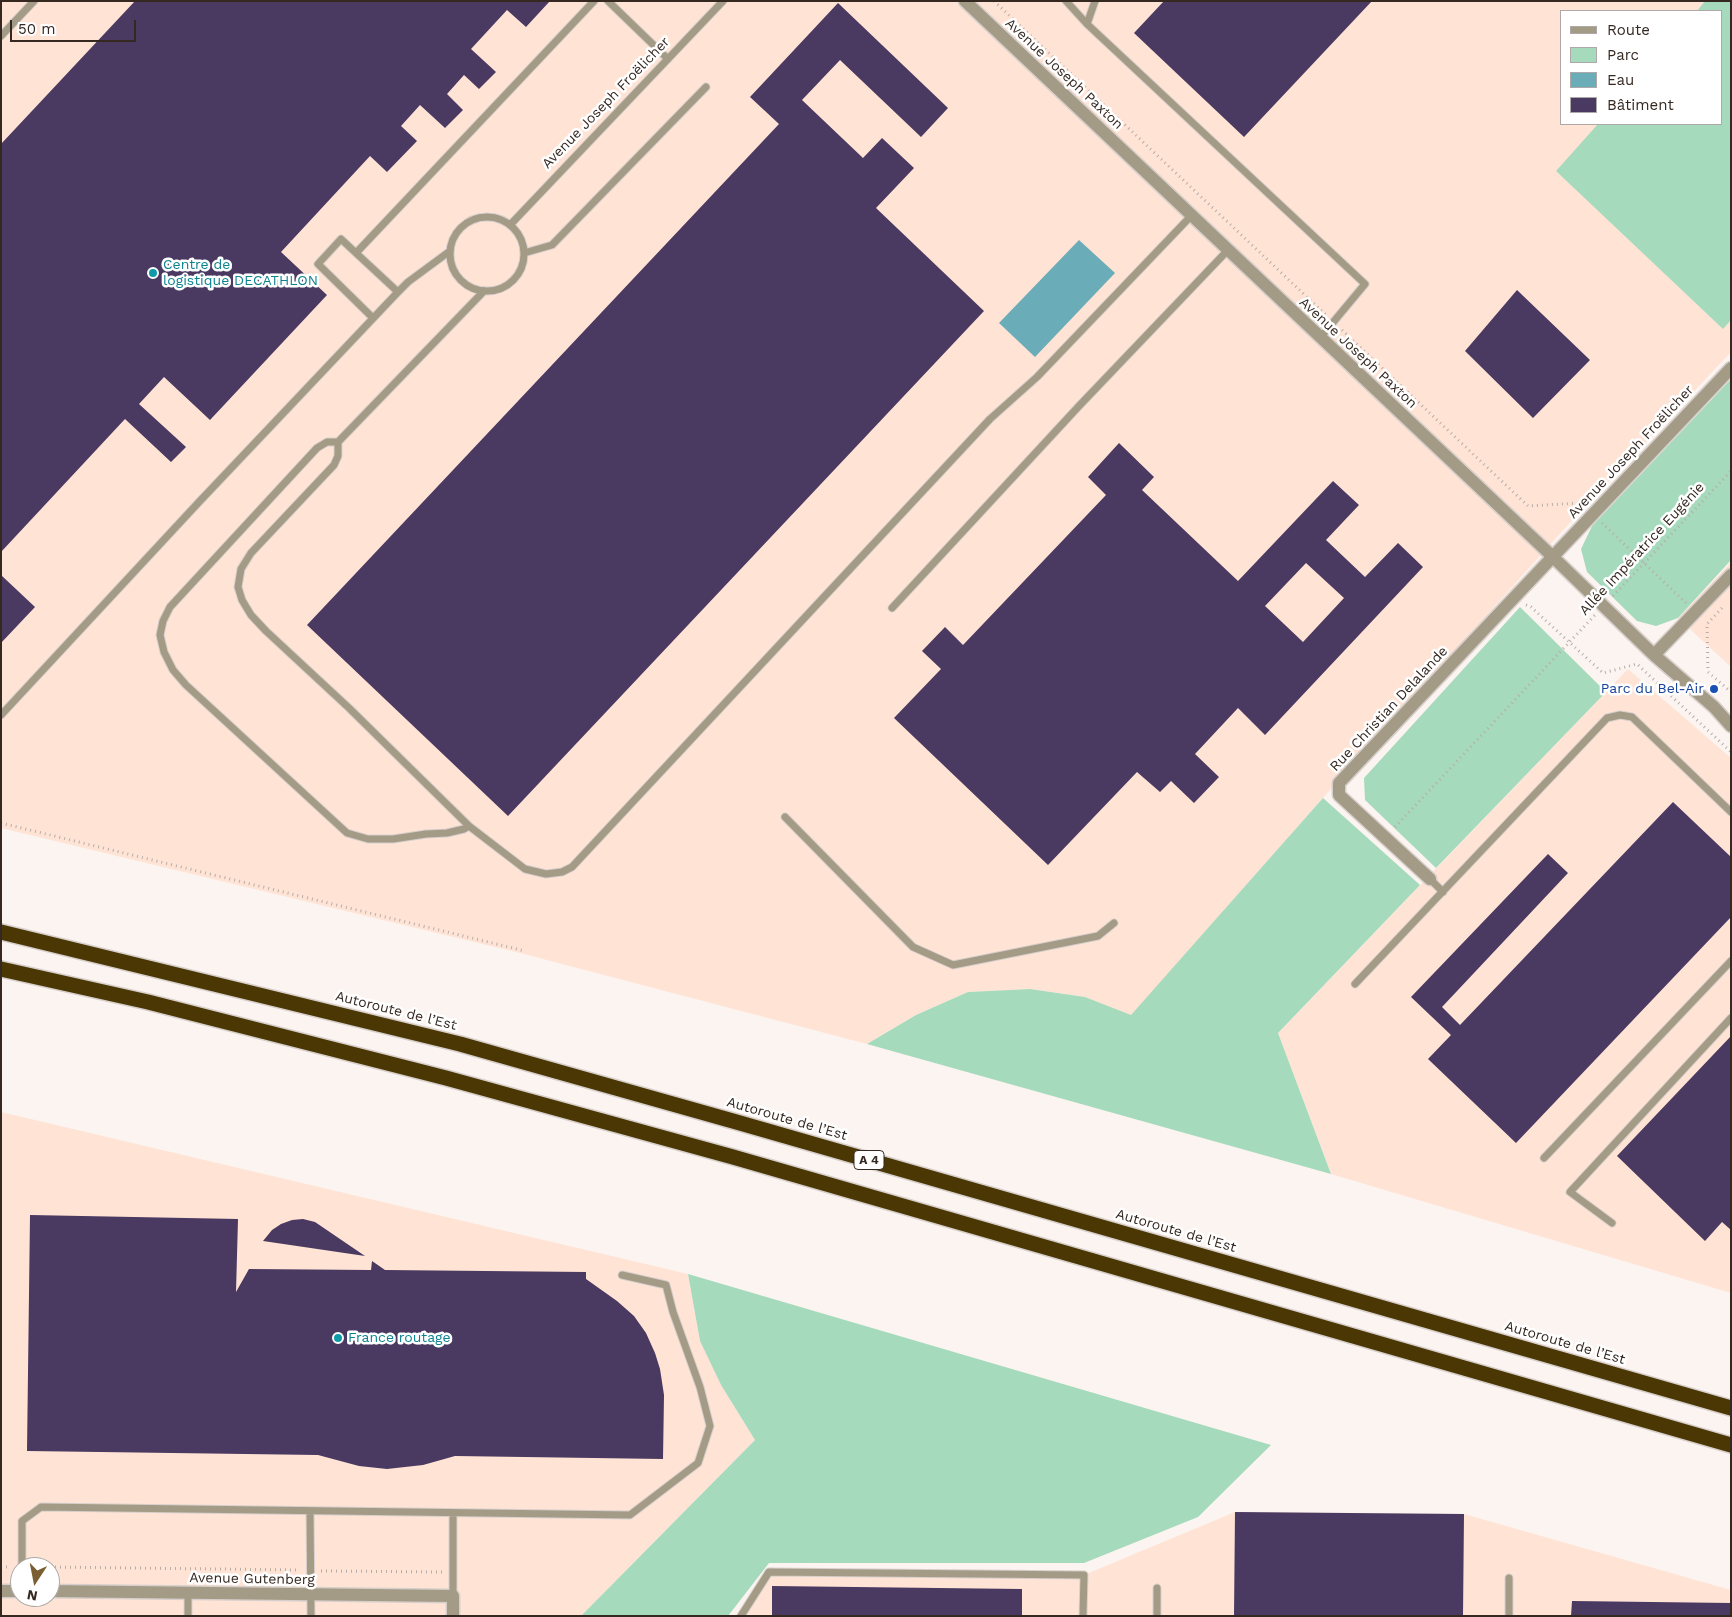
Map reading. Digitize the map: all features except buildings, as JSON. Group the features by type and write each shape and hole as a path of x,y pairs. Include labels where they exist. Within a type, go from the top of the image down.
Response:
{"highway":[{"name":"Autoroute de l’Est","path":"1,932 118,959 460,1044 1731,1408"},
{"path":"1,969 148,1002 436,1076 733,1157 1731,1445"}],"street":[{"name":"Avenue Joseph Paxton","path":"965,1 1553,557 1654,655 1714,707 1731,726"},
{"name":"Avenue Joseph Froëlicher","path":"1553,557 1731,368"},
{"name":"Rue Christian Delalande","path":"1430,879 1339,795 1339,783 1553,557"},
{"path":"1654,655 1731,575"},
{"name":"Avenue Gutenberg","path":"60,1591 453,1596"},
{"path":"453,1596 453,1616"}],"lane":[{"path":"1,36 34,1"},
{"path":"356,253 594,1"},
{"path":"608,1 668,59"},
{"name":"Avenue Joseph Froëlicher","path":"510,224 723,1"},
{"path":"1066,1 1087,24 1364,284 1320,338"},
{"path":"1087,24 1095,1"},
{"path":"524,253 552,245 706,87"},
{"path":"489,216 510,224 520,238 524,253 517,277 508,285 496,290 484,291 472,288 459,278 450,263 452,240 458,230 467,222 477,218 489,216"},
{"path":"484,291 338,442 338,456 334,465 251,553 241,569 238,587 242,600 251,615 266,631 349,708 469,826 525,869 546,874 562,872 572,867 990,419 1037,377 1191,216"},
{"path":"373,318 318,264 341,239 398,292"},
{"path":"892,608 1079,406 1228,250"},
{"path":"1,715 398,292 408,282 450,251"},
{"path":"338,442 327,442 317,448 170,607 163,621 160,635 164,652 173,670 186,686 347,833 368,840 393,839 447,833 469,826"},
{"path":"1355,984 1607,718 1620,715 1632,718 1731,812"},
{"path":"785,817 913,947 953,965 1098,936 1114,923"},
{"path":"1430,879 1443,892"},
{"path":"1544,1158 1731,961"},
{"path":"1612,1223 1570,1192 1731,1018"},
{"path":"22,1557 22,1521 41,1507 630,1516 698,1462 710,1426 700,1387 673,1312 666,1285 622,1275"},
{"path":"310,1511 311,1616"},
{"path":"453,1513 453,1596"},
{"path":"740,1616 769,1572 779,1572 1084,1575 1083,1616"},
{"path":"1509,1578 1509,1616"},
{"path":"1157,1588 1157,1616"},
{"path":"188,1594 188,1616"}],"path":[{"path":"994,1 1528,506 1579,503 1592,514 1707,624 1708,672 1731,692"},
{"name":"Allée Impératrice Eugénie","path":"1385,838 1731,471"},
{"path":"1515,597 1531,607 1603,673 1637,664 1731,752"},
{"path":"1707,624 1725,605"},
{"path":"1,823 525,951"},
{"path":"60,1567 453,1572"}],"shaded area":[{"path":"3,1 1731,1 1731,352 1566,527 1131,1016 1085,997 1030,989 968,992 916,1015 867,1044 524,954 1,828 1,3"},
{"path":"1731,562 1731,667 1678,618"},
{"path":"1628,669 1731,758 1731,1293 1331,1174 1278,1033"},
{"path":"1,1112 688,1274 700,1341 721,1385 755,1440 581,1616 1,1616"},
{"path":"1235,1512 1464,1514 1731,1590 1731,1616 736,1616 769,1572 1084,1575"}],"green space":[{"path":"1705,1 1731,1 1731,320 1723,329 1556,171 1597,125 1722,125 1722,10 1698,10"},
{"path":"1731,379 1731,560 1678,618 1656,626 1637,621 1587,572 1581,549 1592,526"},
{"path":"1520,607 1606,692 1436,868 1365,800 1364,778"},
{"path":"1323,798 1420,885 1278,1033 1331,1174 867,1044 916,1015 968,992 1030,989 1085,997 1131,1015"},
{"path":"688,1274 1271,1445 1198,1517 1084,1563 769,1563 728,1616 581,1616 755,1440 721,1385 700,1341"}],"water":[{"path":"1079,240 1115,273 1035,357 999,323"}],"place":[{"name":"Centre de logistique DECATHLON","path":"153,273"},
{"name":"Parc du Bel-Air","path":"1714,689"},
{"name":"France routage","path":"338,1338"}]}
